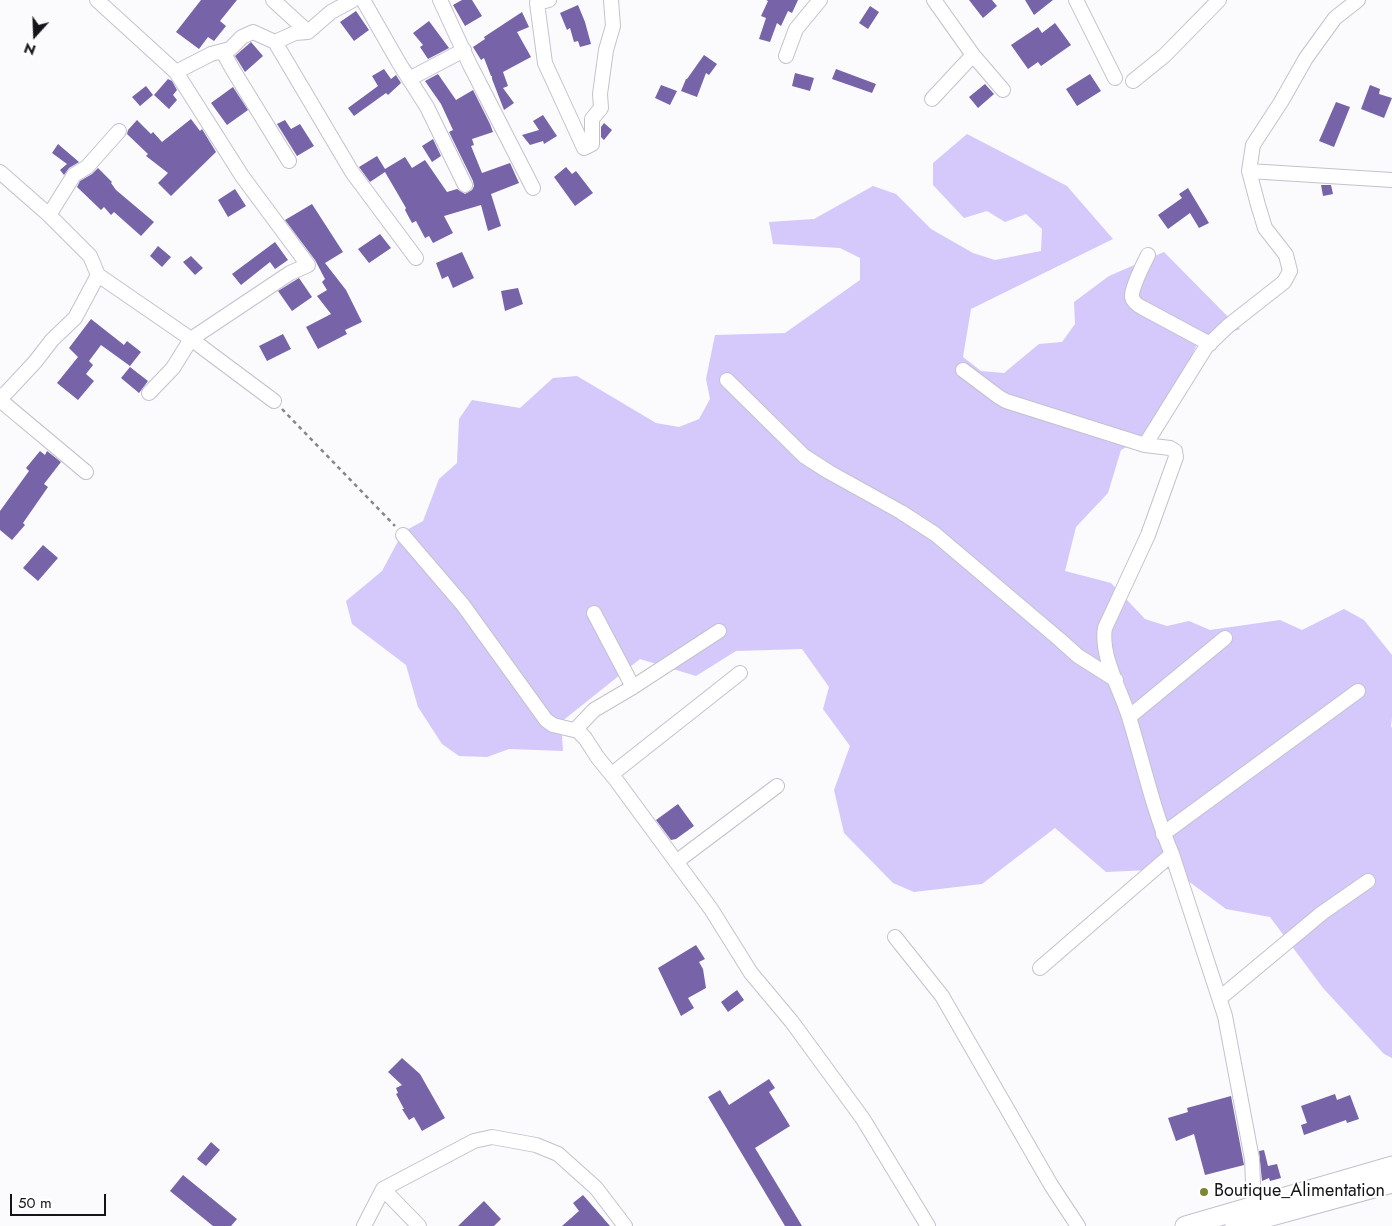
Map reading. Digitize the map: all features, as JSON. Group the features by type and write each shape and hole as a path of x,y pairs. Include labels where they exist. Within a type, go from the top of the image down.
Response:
{"main road":[{"path":"1186,1226 1392,1166"},
{"path":"1234,1226 1392,1183"}],"street":[{"path":"97,0 176,72 242,176 308,266 290,273 191,339 172,368 149,393"},
{"path":"273,0 308,32"},
{"path":"275,42 295,33 308,32 331,12 352,0"},
{"path":"363,0 409,79 428,107 464,185"},
{"path":"440,0 533,188"},
{"path":"549,0 537,3 545,63 584,148 592,144 592,119 601,108 600,94 606,50 613,26 611,0"},
{"path":"786,56 796,29 820,0"},
{"path":"934,0 973,55 1003,90"},
{"path":"1076,0 1115,78"},
{"path":"1133,81 1164,56 1220,0"},
{"path":"1145,445 1201,354 1228,326 1284,282 1290,271 1286,255 1266,228 1249,171 1253,145 1281,102 1306,58 1335,18 1358,0"},
{"path":"176,72 211,54 230,49 242,37 254,32 275,42 352,172 416,258"},
{"path":"409,79 464,50"},
{"path":"223,52 289,161"},
{"path":"932,99 973,55"},
{"path":"49,215 74,175 87,167 118,130"},
{"path":"1249,171 1392,180"},
{"path":"0,172 49,215 90,256 98,275 191,339 274,401"},
{"path":"1148,255 1133,290 1132,297 1143,308 1210,344"},
{"path":"86,472 0,399 35,362 52,340 75,318 98,275"},
{"path":"963,370 1006,401 1145,445 1170,448 1175,451 1176,457 1148,534 1106,628 1104,638 1106,651 1129,717 1164,834 1225,1016 1252,1159 1254,1207"},
{"path":"727,380 804,456 901,512 935,534 1078,656 1116,680"},
{"path":"403,534 463,605 546,720 553,725 582,734 711,909 751,973 792,1022 863,1119 928,1226"},
{"path":"594,613 633,687"},
{"path":"574,730 594,710 719,631"},
{"path":"1129,717 1225,638"},
{"path":"612,774 740,672"},
{"path":"1164,834 1358,691"},
{"path":"676,862 777,786"},
{"path":"1040,968 1172,854"},
{"path":"1220,998 1322,913 1368,881"},
{"path":"895,937 942,996 1051,1184 1078,1226"},
{"path":"364,1226 383,1189 474,1141 492,1136 536,1145 558,1154 596,1188 625,1226"},
{"path":"383,1189 419,1226"}],"path":[{"path":"274,401 403,534"}],"shaded area":[{"path":"967,134 1067,186 1113,239 971,309 963,357 981,371 1004,373 1039,344 1062,342 1075,324 1074,302 1109,276 1164,252 1240,329 1196,346 1162,428 1121,450 1108,493 1076,527 1065,571 1111,583 1145,619 1167,626 1189,621 1210,630 1280,620 1302,630 1344,609 1364,620 1392,655 1392,1058 1384,1054 1323,988 1270,917 1226,909 1172,869 1106,872 1055,828 982,884 914,892 893,883 844,833 834,790 850,746 823,709 829,687 802,649 736,651 696,676 640,659 561,722 563,751 509,749 487,757 459,756 442,744 418,707 406,665 352,624 346,601 382,571 403,532 423,521 439,479 457,463 459,419 472,400 520,408 553,378 577,376 656,423 679,427 699,419 710,399 706,379 715,335 785,333 860,280 860,258 840,248 773,244 769,222 814,219 873,186 896,194 931,229 973,253 995,260 1041,251 1042,229 1026,214 1005,222 987,211 964,218 933,185 933,163"}],"building":[{"path":"201,0 237,0 220,21 226,26 214,41 208,37 199,49 176,32"},
{"path":"462,0 472,0 482,16 465,26 453,5"},
{"path":"766,0 798,0 792,13 788,11 781,26 777,23 770,42 759,39 766,18 761,16 768,1"},
{"path":"969,0 992,0 997,6 983,18"},
{"path":"1025,0 1053,0 1034,15"},
{"path":"578,5 591,44 580,47 578,41 574,42 570,28 567,30 560,13"},
{"path":"870,6 879,12 868,29 859,23"},
{"path":"356,11 369,30 354,41 340,22"},
{"path":"522,12 529,27 517,32 531,57 503,72 508,86 503,88 514,103 504,110 484,58 481,60 473,47 485,39 484,37"},
{"path":"429,21 449,48 428,59 420,47 423,45 413,33"},
{"path":"1055,23 1071,45 1041,66 1038,62 1028,69 1011,45 1038,27 1042,33"},
{"path":"251,42 263,56 245,72 235,56"},
{"path":"704,55 717,64 709,75 706,73 697,97 681,91 686,79"},
{"path":"384,69 391,79 396,75 401,83 388,95 386,93 354,116 348,108 378,86 372,76"},
{"path":"836,69 876,84 872,93 832,79"},
{"path":"795,73 814,78 810,91 792,86"},
{"path":"438,74 456,100 473,90 490,124 493,132 472,139 474,145 471,146 482,173 510,163 519,183 491,194 501,226 488,231 481,205 444,216 453,233 433,243 429,236 425,238 416,221 412,223 405,210 406,208 385,172 370,182 359,167 377,156 385,169 405,157 412,168 425,160 447,192 457,189 465,194 472,190 474,186 473,181 449,132 453,130 441,104 425,81"},
{"path":"1090,74 1101,91 1077,106 1066,89"},
{"path":"168,79 172,81 177,90 173,95 177,100 169,109 154,95"},
{"path":"985,84 994,94 978,108 969,97"},
{"path":"661,85 677,91 670,105 655,98"},
{"path":"1370,85 1380,89 1379,94 1392,98 1384,118 1361,109"},
{"path":"146,86 153,95 140,106 132,97"},
{"path":"233,87 248,110 227,125 211,103"},
{"path":"1336,102 1350,107 1334,147 1319,141"},
{"path":"543,115 557,136 544,144 543,141 530,145 522,135 539,130 533,121"},
{"path":"191,119 200,131 202,129 216,152 171,196 158,183 168,173 146,156 148,154 127,134 128,130 137,120 151,134 153,132 162,142"},
{"path":"285,120 291,129 300,124 314,146 297,156 277,124"},
{"path":"604,123 612,130 604,140 601,137 601,127"},
{"path":"433,139 441,156 432,162 422,146"},
{"path":"58,144 79,162 69,168 64,175 60,170 67,164 52,153"},
{"path":"566,167 572,174 576,171 593,193 575,206 554,177"},
{"path":"98,168 112,182 116,190 154,222 141,236 114,212 111,215 104,207 101,210 77,187 80,181"},
{"path":"1321,185 1331,185 1333,194 1323,196"},
{"path":"1188,188 1209,223 1199,228 1190,213 1168,229 1158,215 1182,198 1179,194"},
{"path":"235,189 246,206 228,217 218,200"},
{"path":"312,204 343,252 325,263 346,290 362,322 345,330 347,334 318,349 306,327 331,314 317,296 327,290 322,282 325,279 315,260 285,220"},
{"path":"380,234 391,248 369,263 358,249"},
{"path":"275,242 288,260 275,269 270,262 241,285 232,274"},
{"path":"158,246 171,257 162,267 150,256"},
{"path":"462,252 474,278 453,288 448,276 442,279 436,263"},
{"path":"191,256 203,268 195,275 183,262"},
{"path":"299,278 312,297 292,311 278,291"},
{"path":"518,288 523,304 505,311 501,291"},
{"path":"91,319 124,345 127,341 141,352 130,366 101,345 89,361 93,365 86,374 94,381 78,400 57,383 78,357 69,348"},
{"path":"283,334 291,349 267,361 259,346"},
{"path":"130,367 148,381 139,393 121,378"},
{"path":"40,451 45,455 47,451 61,462 44,484 48,487 23,523 25,525 12,540 0,530 0,511 29,471 26,468"},
{"path":"43,545 58,558 38,581 23,568"},
{"path":"678,804 694,826 676,839 671,840 656,820"},
{"path":"696,945 705,959 699,962 703,969 706,988 688,998 694,1008 681,1016 658,968"},
{"path":"737,990 744,1000 728,1012 721,1002"},
{"path":"402,1058 420,1074 445,1118 422,1131 414,1117 409,1120 402,1109 404,1109 396,1094 398,1093 396,1088 402,1085 388,1072"},
{"path":"769,1079 775,1088 769,1092 790,1126 755,1148 802,1226 785,1226 708,1097 720,1090 729,1105"},
{"path":"1335,1094 1337,1100 1350,1095 1359,1119 1347,1123 1346,1120 1304,1135 1301,1125 1307,1123 1301,1106"},
{"path":"1231,1096 1244,1165 1205,1175 1194,1134 1176,1141 1168,1118 1188,1112 1187,1108"},
{"path":"211,1142 220,1150 206,1166 197,1159"},
{"path":"1264,1150 1268,1166 1277,1164 1281,1178 1270,1181 1269,1178 1262,1181 1259,1151"},
{"path":"183,1175 237,1219 231,1226 213,1226 170,1191"},
{"path":"583,1195 610,1226 562,1226 579,1211 573,1203"},
{"path":"484,1201 501,1219 494,1226 458,1226"}],"place":[{"name":"Boutique_Alimentation","path":"1204,1192"}]}
